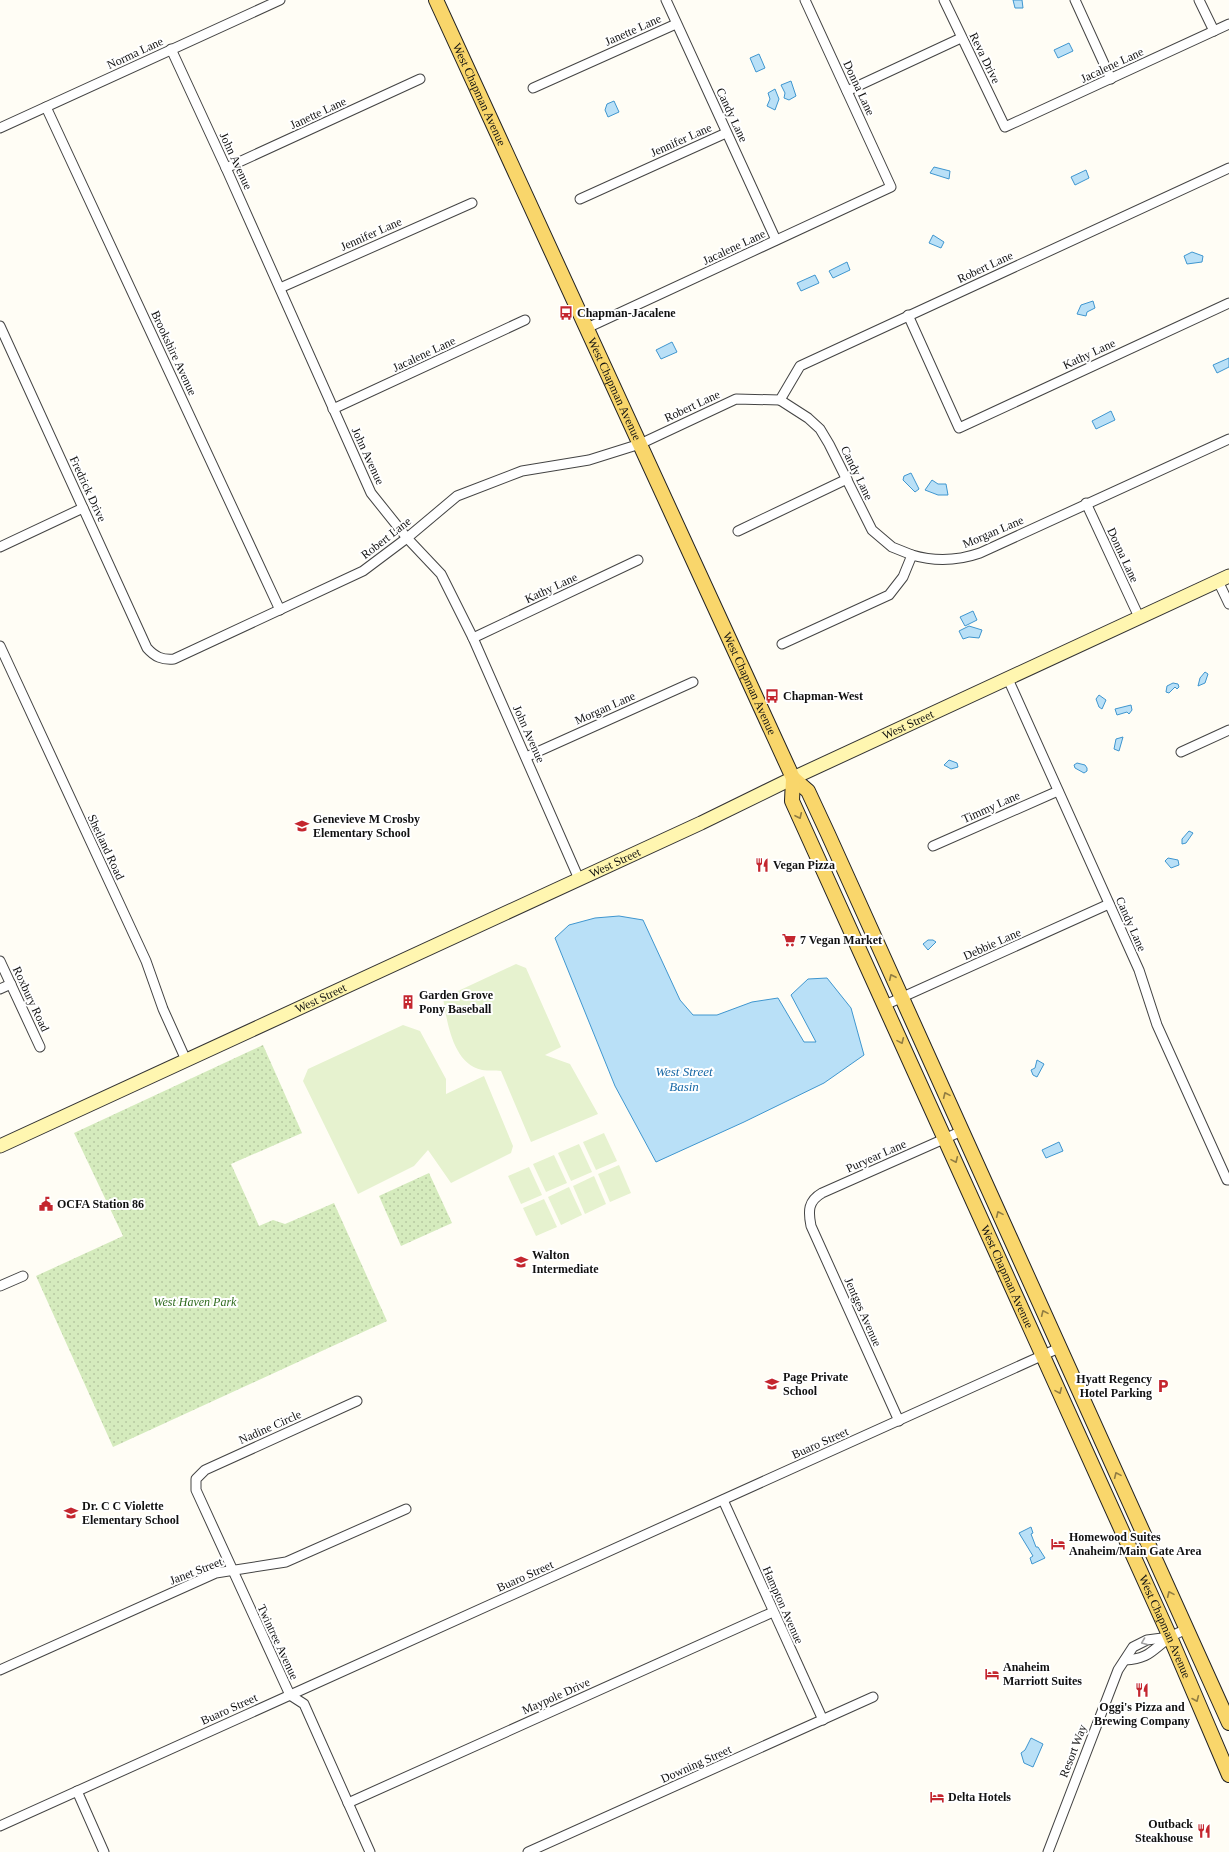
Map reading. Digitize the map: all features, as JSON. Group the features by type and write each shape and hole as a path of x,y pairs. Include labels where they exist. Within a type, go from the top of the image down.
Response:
{"main road":[{"name":"West Chapman Avenue","path":"436,0 793,778 809,794 1229,1723"},
{"name":"West Street","path":"0,1146 579,879 1224,578"},
{"name":"West Chapman Avenue","path":"793,778 792,801 1170,1637 1229,1775"}],"street":[{"name":"Norma Lane","path":"0,128 280,0"},
{"name":"Candy Lane","path":"666,0 776,240"},
{"name":"Donna Lane","path":"805,0 891,187"},
{"name":"Reva Drive","path":"944,0 1004,127"},
{"path":"1075,0 1112,79"},
{"path":"1199,0 1214,31"},
{"name":"Janette Lane","path":"533,88 676,24"},
{"name":"Jacalene Lane","path":"1004,127 1112,79 1229,24"},
{"path":"846,91 961,38"},
{"name":"John Avenue","path":"171,49 226,168 332,409 371,493 407,538 441,574 473,638 579,879"},
{"name":"Janette Lane","path":"226,168 420,79"},
{"name":"Brookshire Avenue","path":"46,107 280,610"},
{"name":"Jennifer Lane","path":"580,200 726,133"},
{"name":"Robert Lane","path":"159,658 166,660 174,659 363,571 407,538 457,496 522,471 588,460 640,444 736,399 780,400 800,366 1229,168"},
{"name":"Jacalene Lane","path":"587,328 891,187"},
{"name":"Jennifer Lane","path":"280,288 472,203"},
{"name":"Kathy Lane","path":"908,315 959,428 1229,303"},
{"name":"Jacalene Lane","path":"332,409 525,320"},
{"name":"Fredrick Drive","path":"0,326 147,648 159,658"},
{"name":"Candy Lane","path":"780,400 808,418 820,429 830,444 872,530 892,547 912,555"},
{"name":"Morgan Lane","path":"912,555 936,560 964,558 980,553 1086,503 1229,439"},
{"path":"738,531 847,479"},
{"name":"Donna Lane","path":"1086,503 1139,617"},
{"path":"0,547 83,508"},
{"path":"782,644 889,595 903,578 912,555"},
{"name":"Kathy Lane","path":"473,638 638,560"},
{"path":"1224,578 1229,604"},
{"name":"Shetland Road","path":"0,646 146,961 163,1009 186,1060"},
{"name":"Candy Lane","path":"1008,679 1139,970 1157,1026 1228,1180"},
{"name":"Morgan Lane","path":"526,757 693,682"},
{"path":"1181,752 1229,730"},
{"name":"Timmy Lane","path":"933,846 1058,791"},
{"name":"Debbie Lane","path":"885,1006 1109,904"},
{"name":"Roxbury Road","path":"0,961 40,1047"},
{"path":"0,989 11,984"},
{"name":"Puryear Lane","path":"809,1212 811,1202 822,1193 962,1131"},
{"name":"Jentges Avenue","path":"809,1212 811,1226 899,1421"},
{"path":"0,1286 22,1276"},
{"name":"Buaro Street","path":"0,1826 1059,1348"},
{"name":"Nadine Circle","path":"196,1479 205,1470 357,1401"},
{"name":"Twintree Avenue","path":"196,1479 196,1490 290,1695 304,1704 370,1852"},
{"name":"Hampton Avenue","path":"723,1500 823,1720"},
{"name":"Janet Street","path":"0,1670 216,1573 286,1562 406,1509"},
{"name":"Maypole Drive","path":"348,1803 773,1612"},
{"name":"Resort Way","path":"1125,1660 1138,1659 1152,1652 1170,1637 1186,1629"},
{"name":"Resort Way","path":"1048,1852 1118,1670 1133,1647 1147,1640 1170,1637"},
{"name":"Downing Street","path":"528,1852 873,1697"},
{"path":"77,1791 104,1852"}],"green space":[{"path":"516,964 526,968 561,1047 545,1055 570,1064 598,1114 531,1142 501,1071 482,1070 472,1066 464,1060 458,1051 449,1030 443,998"},
{"path":"403,1025 420,1031 446,1079 446,1094 484,1076 513,1146 511,1153 451,1183 428,1150 414,1166 358,1194 303,1081 308,1069"},
{"name":"West Haven Park","path":"263,1045 302,1133 231,1164 259,1226 273,1220 285,1224 334,1203 387,1321 113,1447 36,1276 123,1236 74,1133"},
{"path":"604,1133 617,1161 596,1170 583,1142"},
{"path":"579,1144 592,1172 571,1181 558,1153"},
{"path":"554,1155 567,1183 546,1192 533,1164"},
{"path":"619,1165 631,1193 610,1202 598,1174"},
{"path":"529,1167 542,1195 521,1204 508,1176"},
{"path":"429,1173 452,1223 401,1246 379,1196"},
{"path":"594,1176 606,1204 585,1214 573,1186"},
{"path":"569,1187 582,1215 561,1225 548,1197"},
{"path":"544,1199 557,1227 536,1236 523,1208"}],"water":[{"path":"1013,0 1022,0 1023,8 1015,8"},
{"path":"1069,43 1073,51 1058,58 1054,50"},
{"path":"759,54 765,68 756,72 750,58"},
{"path":"791,81 796,96 789,100 784,98 785,93 781,85"},
{"path":"775,89 779,99 775,110 767,106 770,99 768,93"},
{"path":"614,101 619,112 608,117 605,110 607,104"},
{"path":"934,167 950,171 949,179 930,173"},
{"path":"1086,170 1089,178 1075,185 1071,177"},
{"path":"933,235 944,242 941,248 929,243"},
{"path":"1192,252 1203,256 1202,262 1187,264 1184,256"},
{"path":"847,262 850,270 833,278 829,271"},
{"path":"815,275 819,283 801,291 797,283"},
{"path":"1093,301 1095,308 1087,312 1086,316 1077,314 1081,305"},
{"path":"672,342 677,352 661,359 656,350"},
{"path":"1229,358 1229,367 1217,373 1213,365"},
{"path":"1111,411 1115,420 1096,429 1092,421"},
{"path":"911,473 919,489 915,492 903,480 904,476"},
{"path":"932,480 938,484 946,484 948,495 938,495 925,490"},
{"path":"973,611 977,620 965,626 960,617"},
{"path":"969,626 982,630 979,638 969,637 963,639 959,631"},
{"path":"1205,672 1208,674 1205,683 1198,686 1200,678"},
{"path":"1173,683 1178,684 1179,687 1177,689 1175,687 1169,693 1166,692 1167,686"},
{"path":"1099,695 1106,700 1102,709 1099,707 1096,699"},
{"path":"1131,705 1132,710 1129,714 1127,712 1117,715 1115,709"},
{"path":"1123,737 1119,751 1114,749 1116,739"},
{"path":"949,760 957,763 958,767 951,769 944,765"},
{"path":"1077,763 1085,765 1087,771 1084,773 1075,768 1074,765"},
{"path":"1189,831 1193,833 1186,843 1182,844 1182,839"},
{"path":"1168,858 1178,860 1179,865 1171,868 1165,861"},
{"name":"West Street Basin","path":"619,916 643,920 680,1000 693,1015 717,1015 752,1002 778,998 804,1042 816,1042 791,995 808,979 827,978 851,1008 864,1055 824,1083 744,1122 656,1162 615,1086 555,938 569,925 595,918"},
{"path":"928,940 933,940 936,942 928,950 923,944"},
{"path":"1037,1060 1044,1064 1037,1077 1033,1075 1031,1070 1035,1068"},
{"path":"1059,1142 1063,1151 1046,1158 1042,1150"},
{"path":"1031,1527 1033,1533 1031,1534 1036,1547 1038,1547 1045,1558 1032,1564 1030,1558 1033,1556 1019,1533"},
{"path":"1031,1738 1043,1744 1033,1767 1024,1763 1021,1753 1025,1750"}],"place":[{"name":"Chapman-Jacalene","path":"566,313"},
{"name":"Chapman-West","path":"772,696"},
{"name":"Genevieve M Crosby Elementary School","path":"302,826"},
{"name":"Vegan Pizza","path":"762,865"},
{"name":"7 Vegan Market","path":"789,940"},
{"name":"Garden Grove Pony Baseball","path":"408,1002"},
{"name":"OCFA Station 86","path":"46,1204"},
{"name":"Walton Intermediate","path":"521,1262"},
{"name":"Page Private School","path":"772,1384"},
{"name":"Hyatt Regency Hotel Parking","path":"1163,1386"},
{"name":"Dr. C C Violette Elementary School","path":"71,1513"},
{"name":"Homewood Suites Anaheim/Main Gate Area","path":"1058,1544"},
{"name":"Anaheim Marriott Suites","path":"992,1674"},
{"name":"Oggi's Pizza and Brewing Company","path":"1142,1690"},
{"name":"Delta Hotels","path":"937,1797"},
{"name":"Outback Steakhouse","path":"1204,1831"}]}
